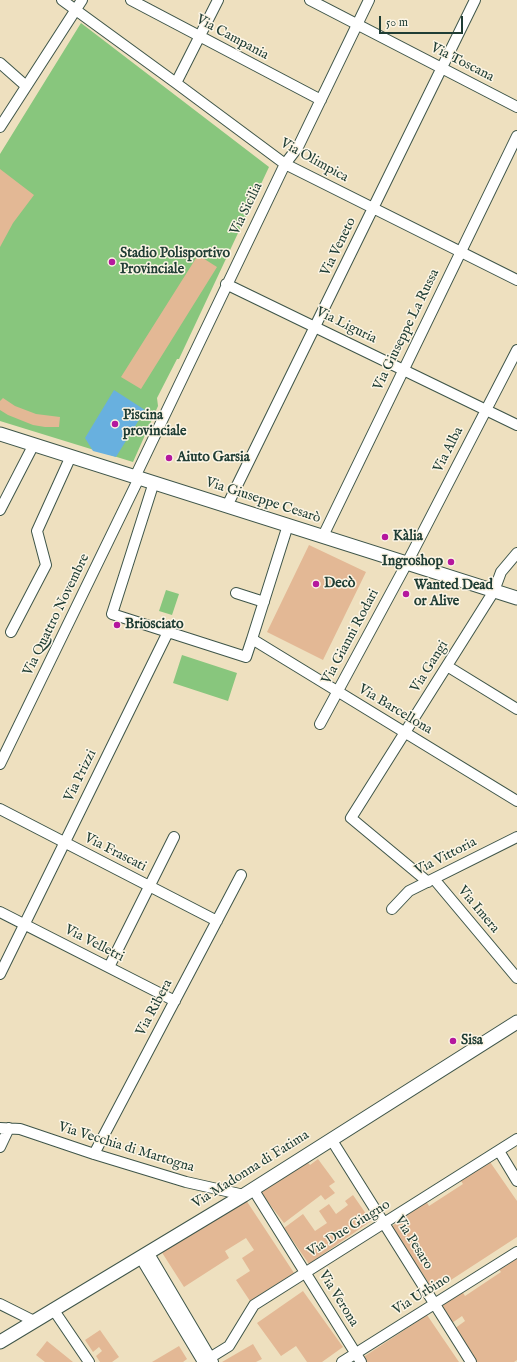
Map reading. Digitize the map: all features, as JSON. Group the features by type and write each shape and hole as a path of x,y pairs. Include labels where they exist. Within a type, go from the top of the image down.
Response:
{"street":[{"name":"Via Olimpica","path":"62,0 285,164 517,280"},
{"path":"0,127 82,0"},
{"name":"Via Campania","path":"130,0 321,100"},
{"path":"176,83 218,0"},
{"name":"Via Toscana","path":"310,0 517,107"},
{"name":"Via Sicilia","path":"137,477 226,284 285,164 298,147 369,0"},
{"name":"Via Veneto","path":"227,506 475,0"},
{"path":"0,63 26,86"},
{"name":"Via Giuseppe La Russa","path":"323,536 517,136"},
{"name":"Via Liguria","path":"226,284 517,425"},
{"name":"Via Alba","path":"407,563 517,350"},
{"name":"Via Giuseppe Cesarò","path":"0,434 517,598"},
{"path":"0,510 34,444"},
{"path":"11,632 46,565 37,531 71,456"},
{"name":"Via Quattro Novembre","path":"0,764 137,477"},
{"path":"154,482 112,614 132,620 166,636 246,657 255,641 264,602 288,525"},
{"name":"Via Gangi","path":"351,818 494,591 501,572 517,552"},
{"name":"Via Gianni Rodari","path":"320,724 407,563"},
{"path":"236,593 264,602"},
{"name":"Via Prizzi","path":"0,974 166,636"},
{"name":"Via Barcellona","path":"255,641 517,801"},
{"path":"447,666 517,709"},
{"name":"Via Frascati","path":"0,810 217,921"},
{"name":"Via Imera","path":"351,818 431,880 517,978"},
{"path":"109,967 174,837"},
{"name":"Via Vittoria","path":"392,909 409,892 517,838"},
{"name":"Via Ribera","path":"94,1154 241,876"},
{"name":"Via Velletri","path":"0,912 175,1001"},
{"name":"Via Madonna di Fatima","path":"0,1342 249,1192 517,1022"},
{"path":"0,1147 4,1128"},
{"name":"Via Vecchia di Martogna","path":"4,1128 20,1130 186,1182 249,1192"},
{"name":"Via Pesaro","path":"331,1139 471,1362"},
{"name":"Via Due Giugno","path":"207,1361 229,1346 254,1305 517,1139"},
{"path":"499,1151 517,1181"},
{"name":"Via Verona","path":"249,1192 306,1273 358,1358"},
{"name":"Via Urbino","path":"342,1362 358,1358 435,1304 517,1252"},
{"path":"144,1254 207,1361"},
{"path":"0,1304 34,1321"},
{"path":"53,1309 89,1362"}],"green space":[{"name":"Stadio Polisportivo Provinciale","path":"81,23 269,167 179,359 177,359 157,398 158,406 133,462 0,421 0,154"},
{"path":"166,590 179,594 172,615 159,611"},
{"path":"182,655 237,673 228,701 173,683"}],"water":[{"name":"Piscina provinciale","path":"114,390 145,410 116,457 93,451 85,438"}],"building":[{"path":"0,169 34,195 13,223 0,247"},
{"path":"198,255 217,267 141,389 121,377"},
{"path":"3,398 15,406 36,414 60,417 59,427 33,425 8,415 0,410 0,401"},
{"path":"309,545 366,572 323,660 267,632"},
{"path":"318,1159 335,1182 329,1186 335,1193 325,1200 321,1195 284,1223 261,1193 306,1161 310,1165"},
{"path":"488,1159 517,1201 517,1237 434,1291 391,1227 426,1201 429,1206 463,1184 459,1178"},
{"path":"353,1195 371,1221 309,1264 284,1228 303,1214 315,1231 327,1223 319,1211 329,1204 336,1214 348,1205 345,1201"},
{"path":"244,1197 294,1273 250,1301 236,1280 250,1271 242,1258 254,1250 246,1238 225,1251 229,1258 184,1287 161,1251"},
{"path":"517,1254 517,1360 514,1362 477,1362 454,1329 465,1321 462,1316 452,1323 440,1306 462,1291 465,1296 501,1272 498,1268"},
{"path":"303,1291 343,1347 322,1362 307,1362 296,1346 281,1356 257,1323"},
{"path":"427,1315 459,1362 365,1362 362,1358"},
{"path":"100,1330 119,1357 112,1362 100,1362 96,1356 102,1351 99,1347 93,1352 85,1340"},
{"path":"47,1341 73,1362 45,1362 36,1355"},
{"path":"253,1344 262,1359 256,1362 222,1362"},
{"path":"179,1346 187,1359 183,1362 152,1362"}],"place":[{"name":"Stadio Polisportivo Provinciale","path":"112,262"},
{"name":"Piscina provinciale","path":"115,424"},
{"name":"Aiuto Garsia","path":"169,458"},
{"name":"Kàlia","path":"385,537"},
{"name":"Ingroshop","path":"451,562"},
{"name":"Decò","path":"316,584"},
{"name":"Wanted Dead or Alive","path":"406,594"},
{"name":"Briosciato","path":"117,625"},
{"name":"Sisa","path":"453,1041"}]}
